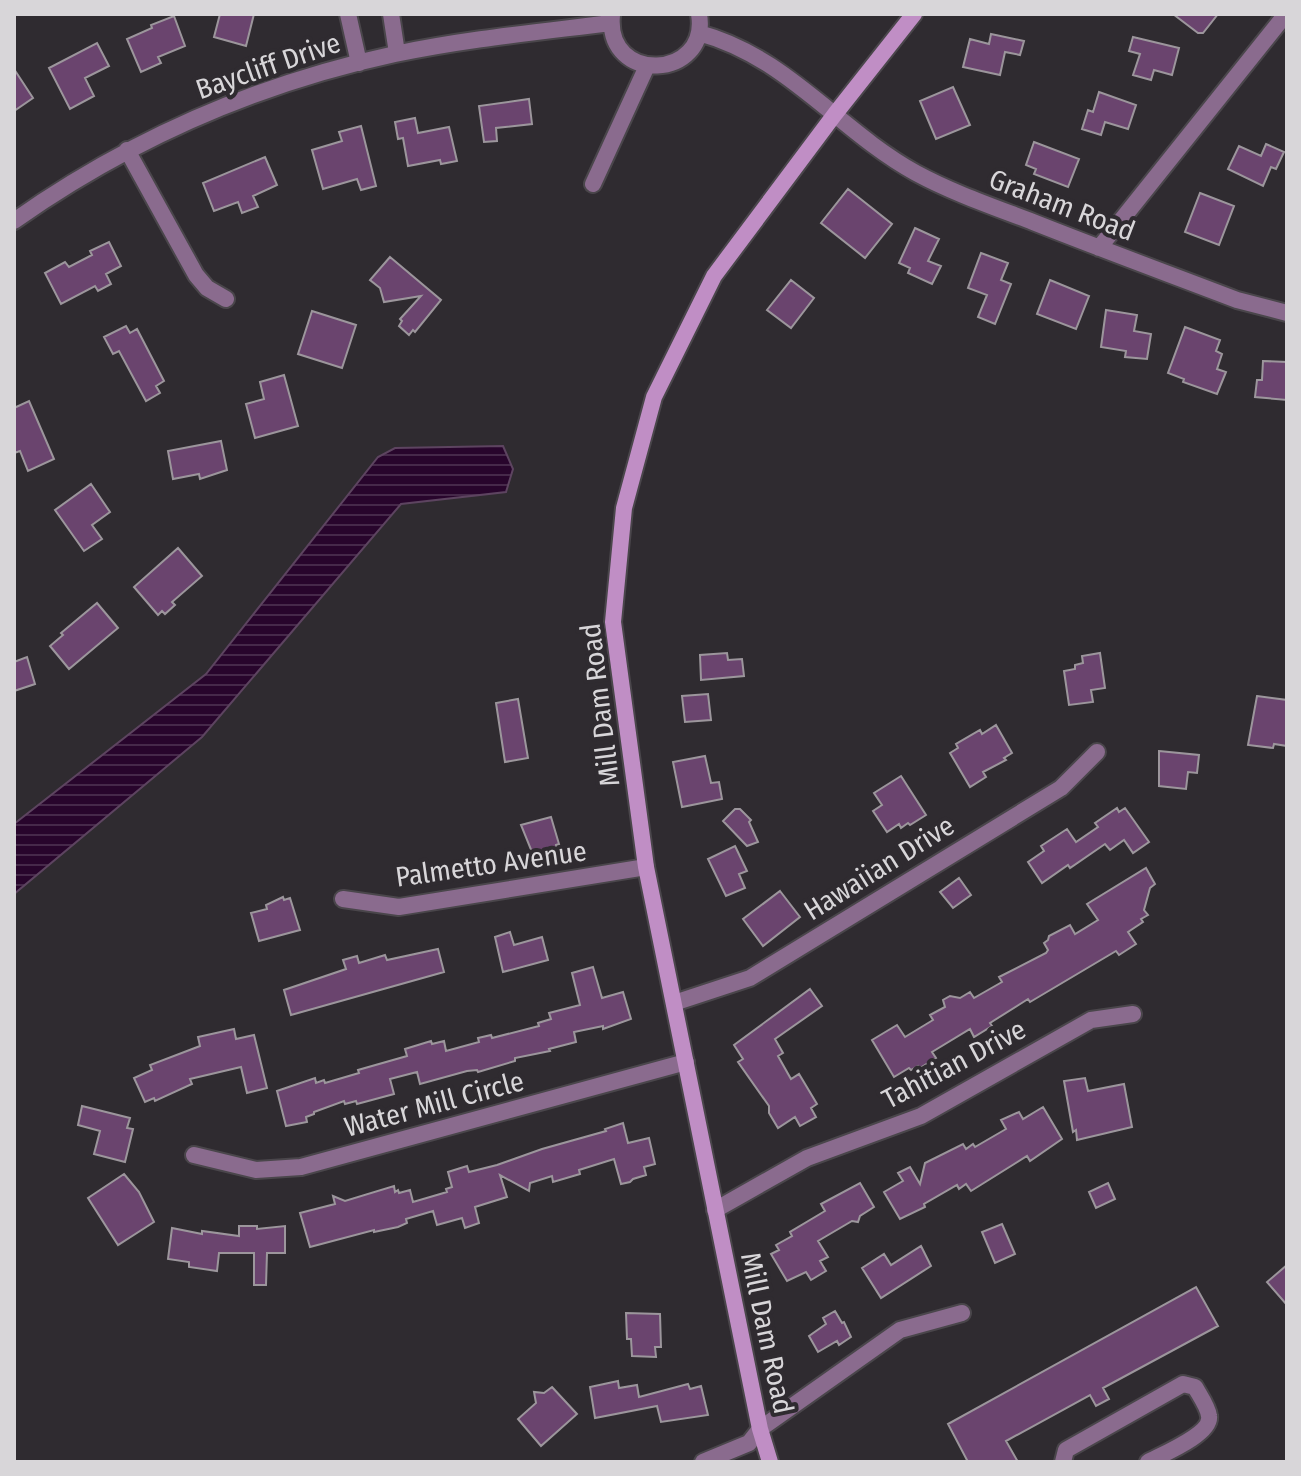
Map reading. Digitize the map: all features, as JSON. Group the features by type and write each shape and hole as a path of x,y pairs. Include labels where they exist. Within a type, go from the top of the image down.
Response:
{"street":[{"path":"348,14 359,63"},
{"path":"391,14 397,53"},
{"path":"593,184 647,66 679,60 694,44 699,33 699,14"},
{"name":"Mill Dam Road","path":"770,1462 760,1429 646,867 613,622 624,508 654,397 714,276 914,14"},
{"path":"1099,248 1286,14"},
{"name":"Baycliff Drive","path":"14,221 71,181 127,150 221,107 286,84 397,53 612,18 613,35 626,55 647,66"},
{"path":"699,33 754,54 792,79 835,114"},
{"name":"Graham Road","path":"835,114 888,155 946,188 1237,300 1287,313"},
{"path":"127,150 196,275 207,288 226,299"},
{"name":"Hawaiian Drive","path":"674,1003 750,978 1061,788 1097,752"},
{"name":"Palmetto Avenue","path":"343,899 399,907 646,867"},
{"name":"Tahitian Drive","path":"715,1210 807,1158 921,1116 1091,1020 1133,1014"},
{"name":"Water Mill Circle","path":"194,1155 256,1170 301,1167 686,1062"},
{"path":"703,1462 749,1443 760,1429 900,1330 962,1313"},
{"path":"1063,1462 1066,1450 1132,1412 1183,1384 1195,1387 1209,1414 1209,1423 1204,1432 1148,1462"}],"shaded area":[{"path":"503,446 513,469 506,492 401,504 202,737 14,894 14,824 206,674 378,457 395,448"}],"building":[{"path":"220,14 254,14 246,46 214,37"},
{"path":"1173,14 1218,14 1203,33 1198,33"},
{"path":"174,16 185,46 158,57 161,63 141,72 127,39"},
{"path":"991,34 1024,41 1020,55 1005,52 1000,75 963,67 970,39 989,44"},
{"path":"1133,37 1179,48 1172,75 1154,70 1151,80 1133,75 1140,54 1129,51"},
{"path":"97,43 109,66 85,78 94,96 70,109 49,68"},
{"path":"14,69 33,98 14,111"},
{"path":"953,87 970,125 936,139 920,101"},
{"path":"1099,92 1136,105 1128,129 1105,122 1101,135 1082,129 1088,110 1093,112"},
{"path":"529,99 532,124 496,128 497,141 484,142 479,106"},
{"path":"415,118 418,133 449,127 457,161 441,164 440,160 408,166 403,138 398,139 395,122"},
{"path":"361,126 376,186 361,190 357,179 323,189 312,150 342,141 339,132"},
{"path":"1034,142 1079,159 1068,187 1034,174 1036,169 1026,165"},
{"path":"1266,144 1284,152 1276,169 1271,167 1263,186 1228,169 1239,146 1261,156"},
{"path":"265,157 277,185 253,196 258,207 242,213 238,202 214,211 203,183"},
{"path":"848,189 892,224 865,258 821,223"},
{"path":"1200,193 1234,206 1219,245 1185,232"},
{"path":"915,228 939,239 928,261 941,266 932,284 908,273 910,268 899,263"},
{"path":"109,242 121,266 106,274 111,284 98,291 95,286 61,304 45,273 65,262 69,267 92,255 90,251"},
{"path":"981,253 1008,263 1001,280 1011,284 995,324 978,317 987,295 968,288"},
{"path":"390,257 441,300 415,332 413,330 409,335 399,326 400,319 421,296 384,302 380,288 370,280"},
{"path":"791,280 814,298 791,328 767,310"},
{"path":"1050,280 1089,296 1076,329 1037,314"},
{"path":"1106,310 1137,315 1134,331 1151,334 1147,359 1125,357 1126,351 1101,347"},
{"path":"312,311 356,325 342,368 298,354"},
{"path":"126,326 130,333 137,329 164,381 156,386 160,393 146,401 119,351 113,354 104,337"},
{"path":"1185,327 1220,340 1216,351 1222,354 1217,369 1226,372 1217,394 1168,373"},
{"path":"1263,361 1287,362 1287,400 1255,397 1257,380 1262,380"},
{"path":"284,375 298,426 255,438 246,404 264,399 260,382"},
{"path":"29,401 54,459 28,471 20,451 14,453 14,408"},
{"path":"221,441 227,470 200,479 199,474 173,479 168,451"},
{"path":"91,484 110,512 92,525 102,539 84,551 55,510"},
{"path":"178,548 202,576 172,602 175,605 165,614 162,611 158,615 134,587"},
{"path":"97,603 118,628 69,669 50,646"},
{"path":"727,653 728,660 742,659 744,676 701,680 700,655"},
{"path":"1100,653 1105,688 1091,690 1093,702 1069,705 1064,671 1075,669 1075,665 1083,663 1082,656"},
{"path":"27,657 35,684 14,691 14,662"},
{"path":"708,694 711,720 685,722 682,696"},
{"path":"1257,696 1287,700 1287,746 1248,745"},
{"path":"518,699 528,758 505,762 496,703"},
{"path":"996,725 1012,753 1004,758 1006,760 983,772 986,777 970,787 950,753 958,748 956,744"},
{"path":"1159,751 1199,755 1197,773 1188,772 1186,789 1159,786"},
{"path":"705,756 711,783 719,782 722,799 682,807 673,762"},
{"path":"901,776 926,815 910,825 908,823 901,828 899,824 887,832 873,811 882,805 874,793"},
{"path":"1117,808 1119,812 1125,808 1149,842 1133,853 1124,840 1110,850 1105,844 1042,883 1028,862 1044,851 1041,846 1067,829 1076,842 1098,827 1095,823"},
{"path":"735,809 740,809 751,820 749,822 758,842 747,846 723,821"},
{"path":"551,817 559,844 556,845 558,856 536,862 521,825"},
{"path":"735,846 747,871 739,874 745,888 726,896 708,859"},
{"path":"1146,868 1155,884 1150,888 1144,910 1148,915 1128,932 1136,944 1119,955 1116,951 1030,1002 1028,999 974,1037 970,1029 932,1052 936,1058 920,1068 909,1068 894,1077 872,1040 897,1025 905,1037 933,1020 930,1015 945,1007 943,1000 950,996 960,998 970,992 974,998 1002,982 999,977 1046,953 1048,950 1044,943 1049,936 1070,925 1075,934 1098,920 1087,904"},
{"path":"959,878 971,895 953,908 940,892"},
{"path":"780,891 800,917 763,946 743,919"},
{"path":"283,897 284,900 290,898 300,930 259,941 251,913 267,909 266,905"},
{"path":"510,932 514,945 542,937 548,960 503,972 495,937"},
{"path":"438,949 444,972 291,1015 284,990 346,969 343,960 357,956 359,963 385,955 387,960"},
{"path":"593,967 602,998 623,992 631,1019 603,1029 603,1026 574,1032 576,1042 515,1058 515,1061 478,1072 467,1071 420,1084 417,1072 390,1079 394,1094 357,1104 356,1101 345,1104 344,1101 314,1112 306,1117 307,1122 286,1126 277,1091 315,1078 316,1083 324,1080 325,1083 359,1073 358,1070 407,1056 405,1049 431,1041 432,1044 444,1041 446,1051 479,1042 478,1038 491,1035 492,1038 539,1026 538,1023 551,1019 549,1013 580,1005 572,973"},
{"path":"810,989 822,1006 775,1039 783,1053 778,1056 791,1079 799,1074 817,1104 811,1108 816,1117 800,1126 795,1117 778,1128 769,1113 769,1106 738,1062 743,1059 734,1045"},
{"path":"234,1029 236,1039 254,1035 267,1088 247,1093 241,1067 190,1079 192,1084 155,1101 154,1098 145,1102 134,1078 152,1070 150,1065 200,1046 198,1037"},
{"path":"1085,1078 1088,1091 1124,1084 1132,1127 1077,1140 1064,1081"},
{"path":"82,1106 130,1118 127,1128 133,1129 125,1162 94,1154 100,1131 78,1125"},
{"path":"1043,1107 1062,1139 1030,1161 1027,1156 971,1191 966,1184 959,1189 957,1185 924,1204 925,1207 900,1219 884,1192 903,1181 898,1173 910,1167 920,1184 925,1163 963,1144 966,1149 973,1144 975,1147 1006,1129 1001,1120 1019,1112 1023,1119"},
{"path":"623,1123 628,1143 649,1138 655,1164 644,1167 646,1175 630,1182 621,1184 614,1159 553,1182 552,1176 530,1183 529,1191 500,1175 507,1197 475,1207 479,1223 465,1228 462,1218 437,1225 433,1211 406,1219 407,1223 398,1227 310,1247 300,1213 335,1204 333,1196 345,1201 394,1186 395,1192 398,1190 399,1193 410,1190 413,1202 447,1192 446,1189 452,1187 448,1172 467,1166 469,1172 497,1165"},
{"path":"124,1174 139,1192 154,1222 118,1245 88,1198"},
{"path":"860,1183 874,1207 860,1216 858,1222 852,1221 818,1241 828,1257 820,1261 826,1271 811,1280 806,1272 787,1281 771,1254 779,1250 776,1245 792,1236 790,1232 825,1211 821,1204"},
{"path":"1108,1183 1115,1199 1096,1208 1089,1192"},
{"path":"1002,1224 1015,1254 995,1263 982,1232"},
{"path":"239,1226 257,1226 257,1229 285,1226 285,1253 267,1253 266,1285 254,1285 254,1253 219,1253 217,1271 189,1267 189,1262 168,1259 172,1228 202,1234 202,1231 239,1236"},
{"path":"921,1246 931,1266 881,1298 862,1268 884,1254 891,1265"},
{"path":"1287,1265 1287,1305 1267,1282"},
{"path":"1196,1287 1218,1326 1103,1388 1109,1399 1096,1406 1090,1395 1006,1441 1018,1462 968,1462 948,1424"},
{"path":"835,1311 851,1337 818,1352 809,1336 826,1324 823,1318"},
{"path":"626,1313 660,1314 661,1347 655,1347 656,1357 632,1356 631,1339 627,1339"},
{"path":"618,1381 619,1388 637,1385 639,1397 688,1384 690,1389 701,1386 708,1415 661,1422 657,1406 595,1418 590,1387"},
{"path":"552,1387 577,1414 541,1446 518,1419 536,1403 534,1392 544,1393"}]}
